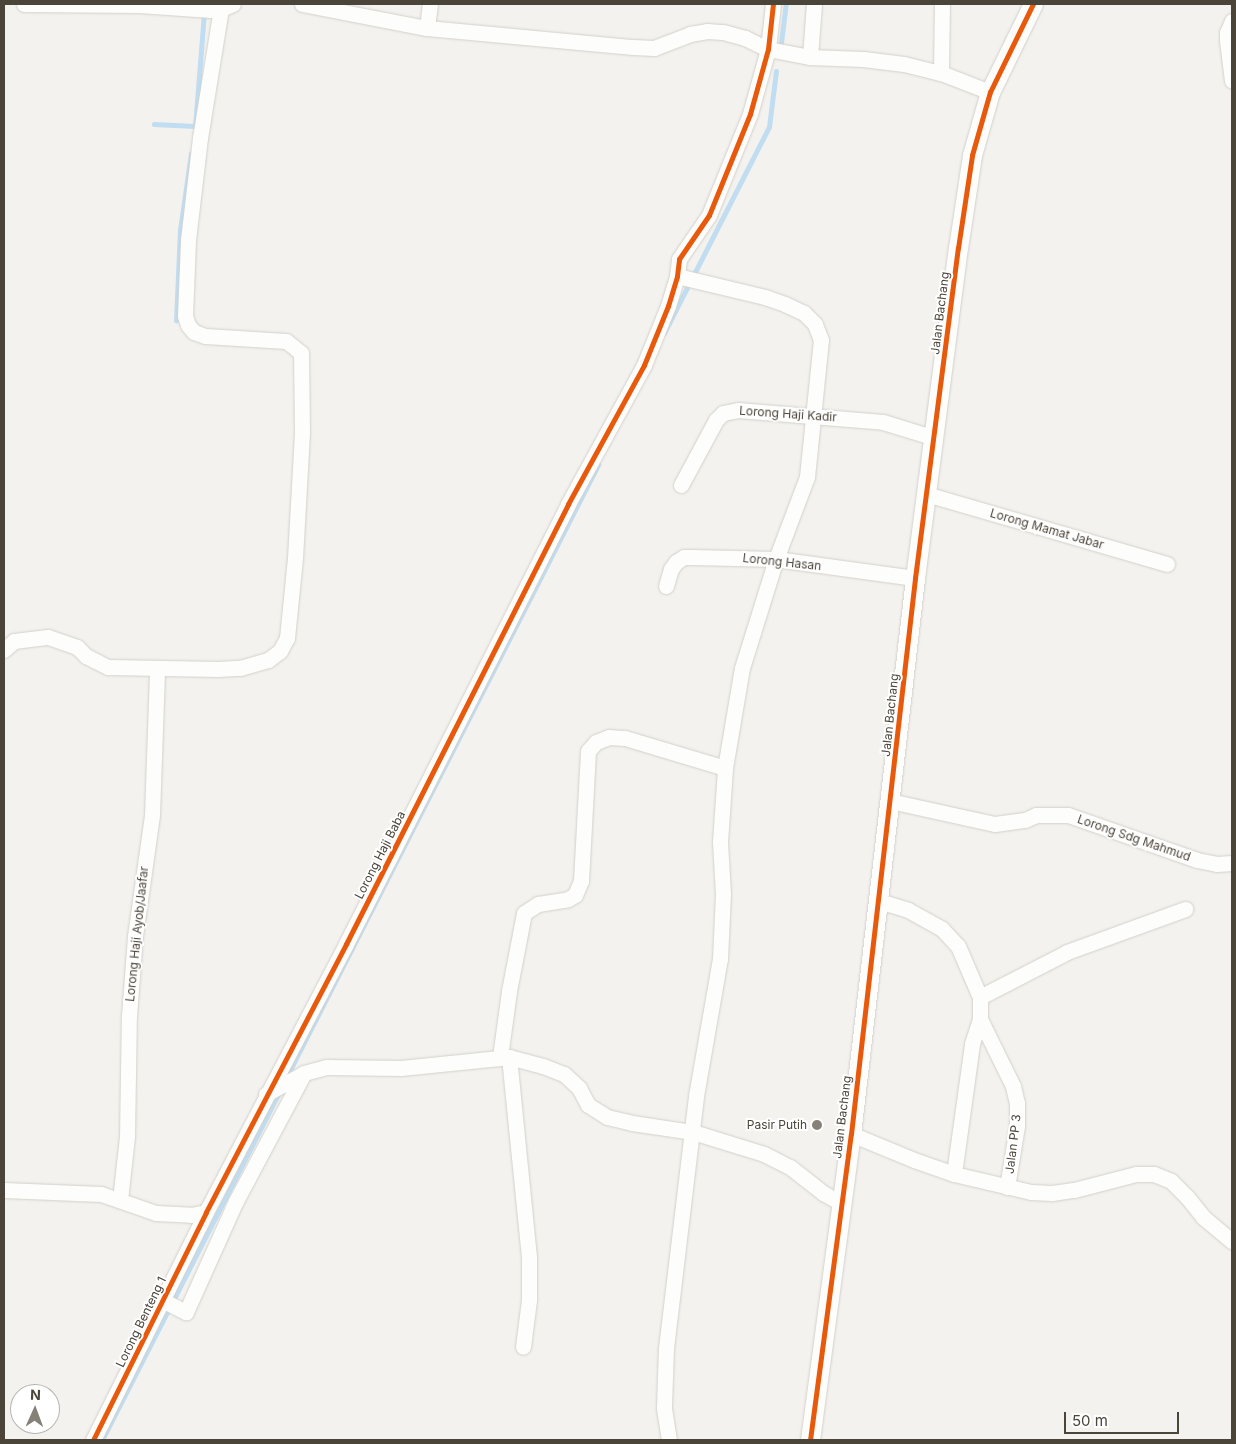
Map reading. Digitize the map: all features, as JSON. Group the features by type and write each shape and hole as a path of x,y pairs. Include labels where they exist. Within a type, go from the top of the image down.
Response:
{"street":[{"path":"4,650 14,641 48,637 77,647 96,662 108,667 240,668 268,660 280,651 287,638 302,432 302,353 286,341 205,336 194,332 188,325 185,316 188,240 200,138 219,7 24,4"},
{"path":"302,4 427,28 654,48 690,34 707,31 724,32 745,38 768,49 810,57 885,61 941,73 990,92"},
{"path":"427,28 430,4"},
{"path":"768,49 773,4"},
{"path":"810,57 814,4"},
{"path":"941,73 942,4"},
{"name":"Jalan Bachang","path":"810,1440 840,1203 851,1134 915,578 972,155 990,92 1033,4"},
{"path":"1232,21 1227,33 1232,81"},
{"name":"Lorong Haji Baba","path":"206,1212 271,1091 568,504 644,365 680,277 679,259 709,215 736,152 750,114 768,49"},
{"path":"669,1440 664,1407 666,1348 696,1096 720,959 723,894 720,842 725,768 742,668 776,559 808,477 821,340 815,324 804,313 785,304 680,277"},
{"name":"Lorong Haji Kadir","path":"681,485 716,420 723,413 738,410 883,422 935,438"},
{"name":"Lorong Mamat Jabar","path":"926,494 1168,564"},
{"name":"Lorong Hasan","path":"666,586 671,569 676,562 684,558 731,557 776,559 915,578"},
{"name":"Lorong Haji Ayob/Jaafar","path":"120,1200 127,1137 129,1016 135,936 152,815 157,668"},
{"path":"523,1348 529,1300 529,1258 505,1057 509,991 524,913 538,904 568,899 575,895 581,881 588,751 596,742 609,737 626,738 725,768"},
{"name":"Lorong Sdg Mahmud","path":"890,801 995,824 1025,820 1036,815 1068,815 1198,860 1217,864 1232,863"},
{"path":"879,901 908,910 942,929 958,946 980,997 980,1019 972,1044 954,1174"},
{"path":"980,997 1066,952 1185,909"},
{"name":"Jalan PP 3","path":"980,1019 1013,1086 1017,1103 1017,1126 1007,1187"},
{"path":"271,1091 301,1075 327,1067 401,1068 505,1057 543,1066 564,1074 579,1088 588,1106 607,1117 632,1123 692,1132 772,1159 790,1167 823,1193 840,1203"},
{"path":"168,1304 186,1312 236,1201 301,1075"},
{"path":"851,1134 954,1174 1007,1187 1052,1193 1074,1190 1136,1174 1154,1174 1171,1182 1188,1197 1203,1217 1232,1241"},
{"path":"4,1190 83,1192 120,1200 137,1208 156,1213 182,1215 206,1212"},
{"name":"Lorong Benteng 1","path":"93,1440 168,1304 206,1212"}],"waterway":[{"path":"781,43 786,4"},
{"path":"195,127 204,13"},
{"path":"664,333 769,127 776,71"},
{"path":"154,124 195,126"},
{"path":"176,321 180,230 191,154"},
{"path":"286,1078 598,465"},
{"path":"102,1440 279,1092"}],"cycle path":[{"path":"93,1440 206,1212 346,944 568,504 644,365 668,306 677,276 679,259 709,215 750,114 768,49 773,4"},
{"path":"810,1440 851,1134 915,578 972,155 990,92 1033,4"}],"place":[{"name":"Pasir Putih","path":"817,1125"}]}
